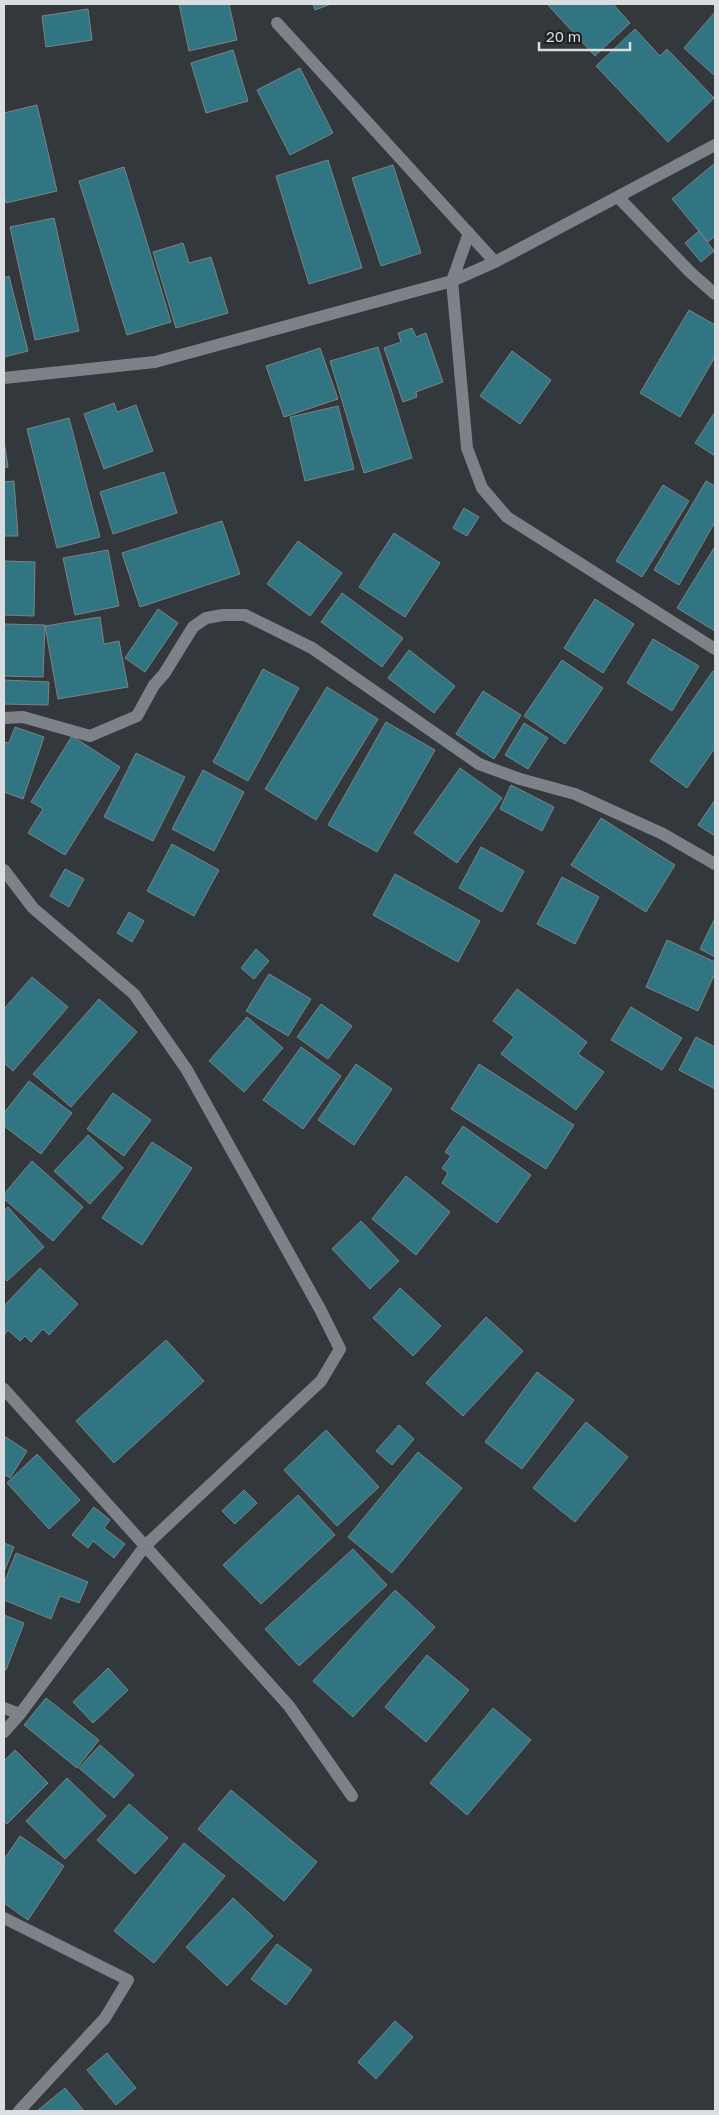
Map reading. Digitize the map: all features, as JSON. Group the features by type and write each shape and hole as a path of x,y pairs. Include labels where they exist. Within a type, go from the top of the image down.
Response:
{"street":[{"path":"277,23 495,262"},
{"path":"4,378 155,362 452,281 495,262 715,145"},
{"path":"618,197 715,294"},
{"path":"470,233 452,281 467,448 482,488 507,517 715,649"},
{"path":"4,718 23,717 90,736 137,716 154,685 164,674 193,627 206,618 223,615 245,615 312,648 479,764 520,780 575,794 663,834 715,864"},
{"path":"4,870 33,908 134,994 187,1070 320,1309 340,1349 321,1382 145,1546 20,1714 4,1732"},
{"path":"4,1389 290,1706 352,1796"},
{"path":"4,1708 20,1714"},
{"path":"4,1918 128,1980 105,2018 18,2111"}],"building":[{"path":"179,4 229,4 237,40 189,51"},
{"path":"313,4 331,4 315,10"},
{"path":"547,4 613,4 630,23 595,56"},
{"path":"88,9 92,40 46,47 42,16"},
{"path":"715,12 715,76 684,48"},
{"path":"635,29 660,56 667,49 714,98 668,142 596,66"},
{"path":"233,50 248,101 206,113 191,63"},
{"path":"300,68 333,133 290,155 257,90"},
{"path":"37,105 57,191 6,203 4,194 4,113"},
{"path":"328,160 362,268 309,284 276,176"},
{"path":"715,163 715,236 708,242 672,199"},
{"path":"393,165 421,253 381,266 352,178"},
{"path":"124,167 171,322 127,335 79,181"},
{"path":"54,218 79,331 35,340 10,227"},
{"path":"699,231 714,251 701,262 685,243"},
{"path":"183,243 189,263 211,257 228,313 176,328 153,252"},
{"path":"9,276 28,351 4,357 4,278"},
{"path":"689,310 715,325 715,357 680,417 640,393"},
{"path":"412,328 416,337 426,333 443,382 416,392 417,397 403,402 384,348 401,342 398,333"},
{"path":"378,347 412,458 364,473 330,361"},
{"path":"320,348 338,399 284,417 266,366"},
{"path":"512,351 551,380 520,424 480,396"},
{"path":"114,403 117,412 136,405 153,451 104,469 84,414"},
{"path":"338,406 354,469 305,481 290,417"},
{"path":"715,412 715,456 695,443"},
{"path":"69,418 100,537 57,548 27,429"},
{"path":"4,441 8,467 4,468"},
{"path":"164,472 177,513 113,534 100,492"},
{"path":"14,481 18,536 4,536 4,482"},
{"path":"706,481 715,486 715,522 679,585 654,570"},
{"path":"663,485 689,501 642,577 616,561"},
{"path":"464,508 479,517 467,536 453,528"},
{"path":"222,521 240,574 140,607 122,553"},
{"path":"394,533 440,563 405,617 359,587"},
{"path":"298,541 342,573 310,616 267,584"},
{"path":"715,548 715,631 677,608"},
{"path":"108,550 119,606 75,615 63,558"},
{"path":"4,561 35,562 34,616 4,615"},
{"path":"342,593 403,638 382,667 321,622"},
{"path":"595,599 634,624 603,673 564,648"},
{"path":"158,609 178,623 145,672 125,658"},
{"path":"100,617 104,644 119,641 128,687 58,699 45,626"},
{"path":"4,624 45,625 43,677 4,676"},
{"path":"653,639 699,666 672,711 627,683"},
{"path":"409,650 455,686 434,713 388,678"},
{"path":"562,660 603,688 565,744 524,716"},
{"path":"263,669 299,688 248,781 213,762"},
{"path":"713,671 715,672 715,748 687,788 650,761"},
{"path":"4,680 49,682 48,705 4,704"},
{"path":"327,687 378,719 316,820 265,789"},
{"path":"483,691 521,715 494,759 456,734"},
{"path":"386,722 435,750 377,852 328,825"},
{"path":"524,723 548,738 528,769 505,755"},
{"path":"15,727 44,737 23,799 4,792 4,742 9,743"},
{"path":"72,736 120,767 65,855 28,833 43,809 31,802"},
{"path":"136,753 185,777 153,841 104,817"},
{"path":"460,768 502,798 457,863 414,833"},
{"path":"203,770 244,792 214,851 172,829"},
{"path":"511,785 554,807 542,831 500,809"},
{"path":"715,800 715,836 698,825"},
{"path":"601,818 675,865 646,912 571,865"},
{"path":"172,844 219,870 194,916 147,891"},
{"path":"481,847 524,871 502,912 459,888"},
{"path":"65,869 84,879 69,907 50,896"},
{"path":"395,874 480,921 458,962 373,915"},
{"path":"562,877 599,897 575,944 537,924"},
{"path":"129,912 144,921 132,942 117,933"},
{"path":"715,918 715,957 700,949"},
{"path":"667,940 715,962 715,973 698,1011 646,987"},
{"path":"256,949 269,961 254,979 241,968"},
{"path":"269,974 311,999 288,1036 246,1011"},
{"path":"32,977 68,1007 13,1071 4,1063 4,1009"},
{"path":"517,989 587,1042 578,1054 604,1072 576,1110 501,1054 514,1037 493,1021"},
{"path":"99,999 137,1032 71,1107 33,1074"},
{"path":"321,1004 352,1026 328,1059 297,1037"},
{"path":"631,1007 682,1038 662,1070 611,1040"},
{"path":"247,1017 283,1048 244,1092 209,1061"},
{"path":"696,1037 715,1047 715,1089 679,1070"},
{"path":"301,1047 341,1076 303,1129 263,1100"},
{"path":"356,1064 392,1089 354,1145 318,1120"},
{"path":"479,1064 574,1125 546,1169 451,1109"},
{"path":"29,1081 72,1113 41,1154 4,1126 4,1113"},
{"path":"113,1093 151,1120 124,1156 87,1129"},
{"path":"463,1126 531,1175 497,1223 442,1183 448,1173 442,1168 451,1156 445,1152"},
{"path":"88,1135 123,1168 90,1204 54,1171"},
{"path":"152,1142 192,1168 142,1245 102,1218"},
{"path":"32,1161 83,1207 53,1241 4,1199 4,1194"},
{"path":"406,1176 450,1212 416,1255 372,1219"},
{"path":"8,1207 44,1247 7,1281 4,1278 4,1210"},
{"path":"361,1221 399,1261 370,1289 332,1249"},
{"path":"40,1268 78,1304 49,1335 43,1329 31,1342 25,1336 20,1341 8,1330 4,1335 4,1306"},
{"path":"400,1288 441,1326 413,1356 373,1318"},
{"path":"486,1317 523,1351 463,1416 426,1383"},
{"path":"166,1340 204,1381 114,1463 76,1421"},
{"path":"537,1372 574,1400 522,1469 485,1442"},
{"path":"586,1422 628,1457 575,1522 533,1488"},
{"path":"399,1425 414,1439 392,1465 376,1451"},
{"path":"326,1430 379,1487 337,1526 284,1470"},
{"path":"4,1436 27,1451 10,1478 4,1474"},
{"path":"418,1452 462,1488 392,1573 348,1537"},
{"path":"37,1454 80,1500 49,1529 7,1483"},
{"path":"244,1490 257,1503 235,1524 222,1511"},
{"path":"298,1495 335,1535 261,1604 223,1565"},
{"path":"94,1507 110,1520 104,1528 125,1544 114,1558 93,1541 88,1548 72,1535"},
{"path":"4,1543 14,1547 4,1572"},
{"path":"353,1549 387,1585 299,1666 265,1629"},
{"path":"16,1553 88,1582 79,1603 60,1596 51,1619 4,1600 4,1583"},
{"path":"395,1590 435,1627 353,1717 313,1681"},
{"path":"4,1615 24,1623 6,1670 4,1669"},
{"path":"427,1655 469,1690 426,1742 385,1707"},
{"path":"108,1668 128,1690 93,1723 73,1702"},
{"path":"46,1698 99,1740 77,1768 24,1725"},
{"path":"493,1708 531,1740 467,1815 430,1783"},
{"path":"100,1745 134,1775 114,1798 79,1768"},
{"path":"15,1750 48,1783 7,1824 4,1821 4,1761"},
{"path":"67,1778 106,1816 65,1859 26,1821"},
{"path":"231,1790 317,1862 284,1901 198,1829"},
{"path":"129,1804 168,1838 135,1874 97,1840"},
{"path":"20,1836 64,1866 28,1920 4,1903 4,1857"},
{"path":"184,1843 225,1876 154,1963 114,1931"},
{"path":"233,1898 273,1936 227,1986 186,1947"},
{"path":"277,1944 312,1970 286,2005 251,1979"},
{"path":"395,2021 413,2037 376,2079 358,2062"},
{"path":"107,2053 136,2088 116,2105 87,2070"},
{"path":"65,2088 84,2111 37,2111"}]}
